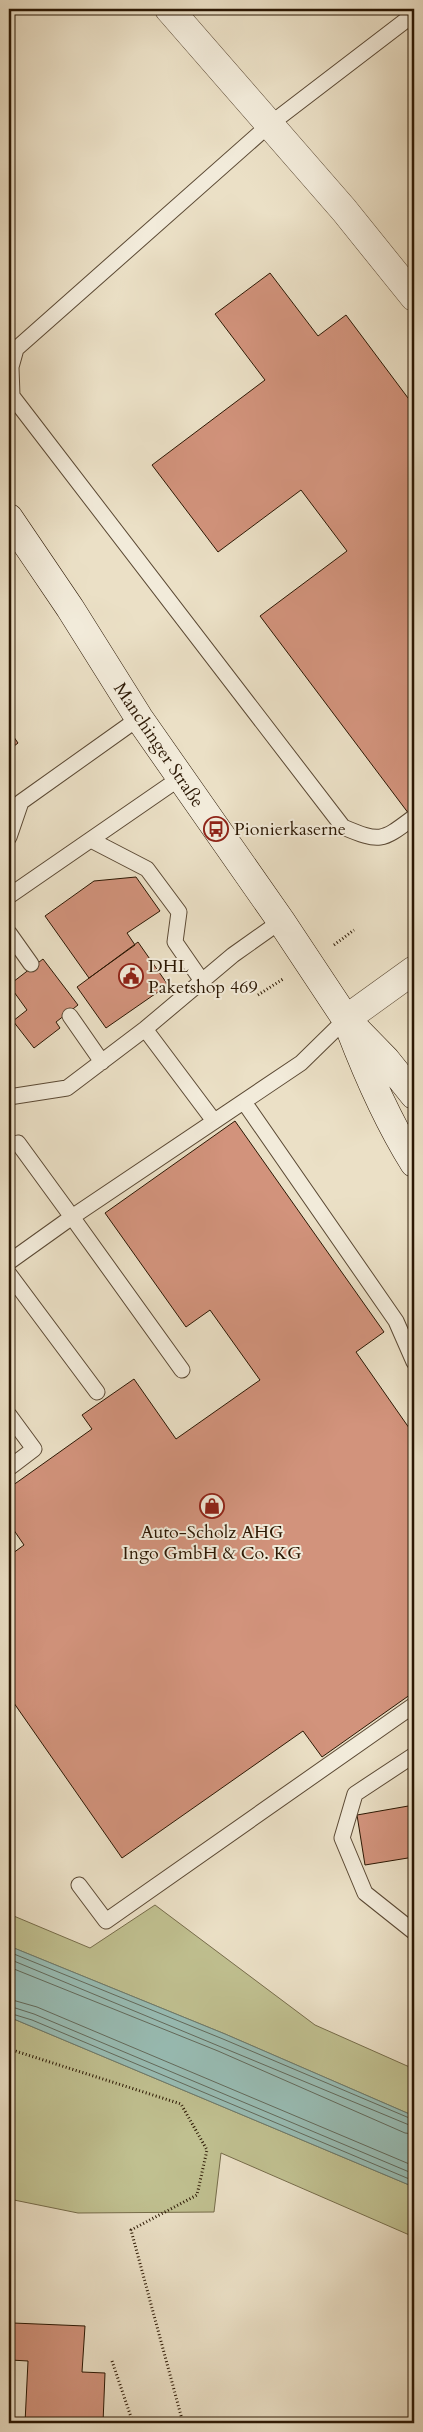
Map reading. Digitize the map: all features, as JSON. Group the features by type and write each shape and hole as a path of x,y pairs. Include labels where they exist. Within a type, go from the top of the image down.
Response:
{"main road":[{"path":"169,9 344,210 414,298"},
{"name":"Manchinger Straße","path":"9,518 70,608 139,718 281,921 346,1019 386,1060 414,1094"},
{"path":"346,1019 414,970"},
{"name":"Manchinger Straße","path":"346,1019 373,1090 414,1163"}],"lane":[{"path":"414,14 269,124 16,349 11,367 12,396 343,827 366,837 388,837 414,817"},
{"path":"9,837 21,802 139,718"},
{"path":"9,896 180,778"},
{"path":"91,840 147,869 179,912 175,942 202,981"},
{"path":"9,1097 66,1088 145,1028 233,954 281,921"},
{"path":"9,933 31,964"},
{"path":"70,1016 102,1062"},
{"path":"9,1262 72,1217 301,1063 346,1019"},
{"path":"145,1028 214,1122"},
{"path":"244,1102 396,1321 414,1362"},
{"path":"18,1143 182,1370"},
{"path":"9,1274 97,1392"},
{"path":"9,1415 34,1449 9,1468"},
{"path":"79,1885 106,1921 414,1705"},
{"path":"414,1755 355,1794 342,1838 365,1893 414,1932"}],"path":[{"path":"9,2049 181,2104 207,2150 197,2195 131,2230 183,2423"},
{"path":"112,2361 133,2423"}],"green space":[{"path":"155,1905 315,2025 414,2069 414,2116 225,2034 9,1946 9,1914 90,1948"},
{"path":"9,2017 414,2187 414,2237 221,2153 214,2212 78,2213 9,2199"}],"water":[{"path":"9,1946 225,2034 414,2116 414,2187 9,2017"}],"building":[{"path":"270,273 318,336 346,315 414,406 414,811 409,814 260,616 347,551 301,490 218,552 152,465 265,380 215,314"},
{"path":"9,730 18,743 9,750"},
{"path":"136,877 160,911 127,933 135,945 89,978 45,916 94,881"},
{"path":"138,942 168,985 106,1028 77,987"},
{"path":"43,959 78,1005 56,1022 60,1028 34,1048 13,1021 27,1010 9,985"},
{"name":"Auto-Scholz AHG Ingo GmbH & Co. KG","path":"235,1121 384,1332 356,1352 414,1435 414,1692 322,1757 303,1731 122,1858 9,1696 9,1556 24,1545 9,1523 9,1488 92,1429 82,1415 134,1379 176,1439 260,1380 210,1310 186,1327 105,1213"},
{"path":"414,1805 414,1857 365,1865 357,1815"},
{"path":"13,2323 85,2326 82,2372 105,2373 103,2423 25,2423 28,2361 11,2360"}],"place":[{"name":"Pionierkaserne","path":"216,829"},
{"name":"DHL Paketshop 469","path":"131,976"},
{"name":"Auto-Scholz AHG Ingo GmbH & Co. KG","path":"212,1506"}]}
